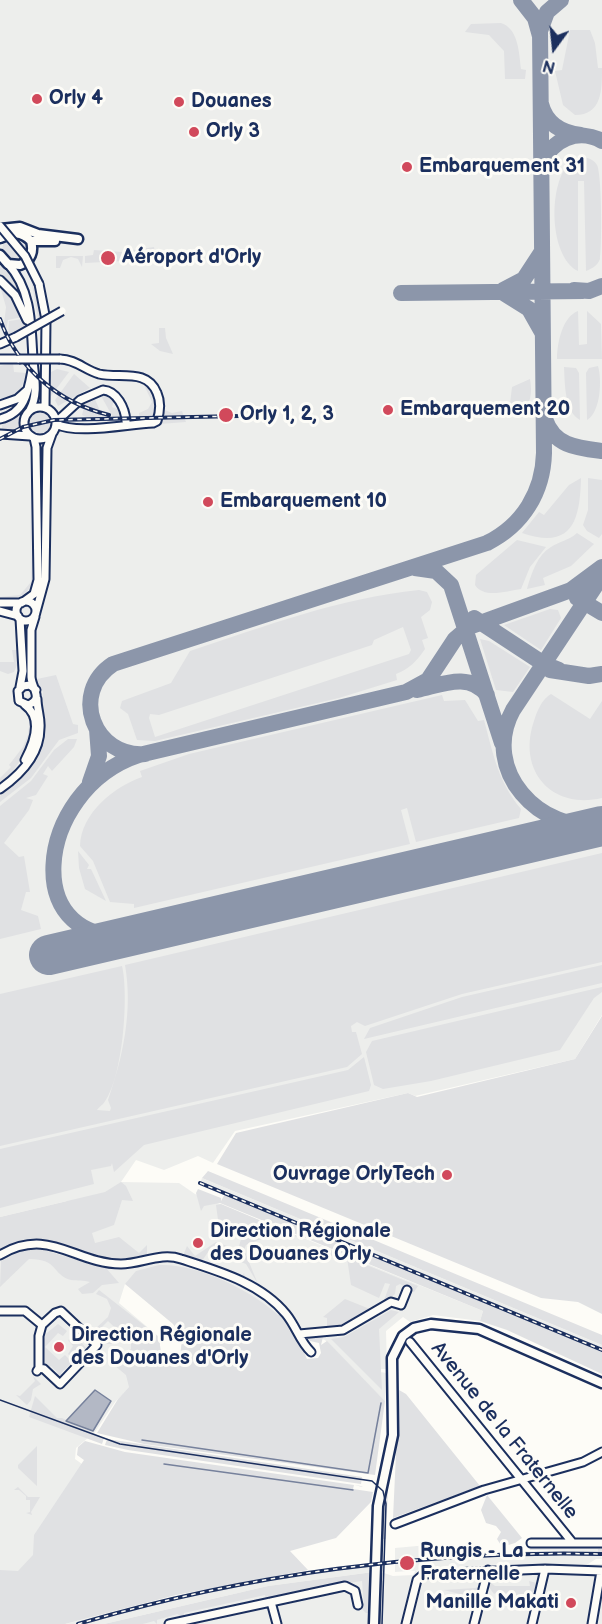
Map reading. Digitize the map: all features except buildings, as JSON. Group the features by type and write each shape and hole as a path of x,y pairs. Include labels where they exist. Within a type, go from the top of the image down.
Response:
{"main road":[{"path":"1,234 20,226 38,234 78,239"},
{"path":"1,234 19,233 31,240 54,241 61,238"},
{"path":"0,256 8,264 20,265 27,261 32,252 31,240"},
{"path":"374,1624 378,1506 393,1435 392,1358 400,1339 414,1328 431,1324 465,1326 490,1332 602,1383"}],"street":[{"path":"1,234 25,256 39,284 45,310 47,369 45,407"},
{"path":"2,788 22,765 34,739 34,718 17,698 23,671 17,611 22,603 34,594 38,580 36,447 24,423 36,386 32,343 28,304 20,279 8,264"},
{"path":"0,280 15,295 24,310 32,343"},
{"path":"0,344 62,311"},
{"path":"0,359 60,359 74,361 98,373 143,378 155,388 160,404 156,423 79,427 56,423"},
{"path":"0,418 20,409 29,386 33,362"},
{"path":"0,405 17,399 29,386"},
{"path":"2,788 21,772 37,747 40,729 37,693 31,677 31,635 45,579 44,505 47,442 56,423 80,400 103,390 115,395 123,408 126,421"},
{"path":"30,410 45,407 54,414 56,423"},
{"path":"0,434 44,438 52,434"},
{"path":"0,603 33,604 35,614"},
{"path":"0,611 27,621 35,614"},
{"path":"20,688 27,685 37,693"},
{"path":"25,705 34,702 37,693"},
{"path":"0,1255 20,1245 47,1243 110,1263 122,1264 176,1257 259,1290 282,1309 299,1334 304,1346 311,1352"},
{"path":"299,1334 343,1330 391,1302 401,1305 407,1290"},
{"path":"0,1311 25,1311 42,1325"},
{"path":"61,1311 97,1345 60,1384 44,1369 38,1369 39,1336 42,1325 55,1313 61,1311"},
{"name":"Avenue de la Fraternelle","path":"410,1342 572,1542"},
{"path":"394,1524 484,1490 583,1462 602,1452"},
{"path":"531,1543 602,1543"},
{"path":"532,1624 545,1569"},
{"path":"406,1624 415,1585 424,1574 545,1569 602,1571 592,1624"},
{"path":"474,1624 488,1570"},
{"path":"169,1624 345,1586 355,1592 358,1605"},
{"path":"271,1602 277,1624"}],"shaded area":[{"path":"0,0 602,0 602,1015 575,1059 415,1096 408,1093 235,1131 213,1163 198,1156 164,1170 136,1160 121,1182 179,1183 195,1194 483,1311 480,1321 433,1315 410,1322 403,1317 386,1331 387,1369 380,1369 380,1372 387,1373 385,1401 325,1340 125,1284 119,1303 159,1337 161,1354 115,1402 95,1432 76,1448 75,1459 93,1472 0,1606 0,1242 67,1201 0,1217"},
{"path":"501,23 507,26 515,36 521,69 526,70 525,79 505,79 504,51 489,35 465,32 471,24"},
{"path":"570,30 590,30 595,43 598,68 602,68 599,100 591,111 584,114 575,115 563,105 555,71 562,70"},
{"path":"576,157 588,158 595,162 600,182 600,259 586,271 584,181 578,181 578,271 568,262 561,249 554,214 560,179 566,166"},
{"path":"8,238 28,243 27,254 21,261 10,261 2,253 3,243"},
{"path":"154,247 156,258 126,258 126,251"},
{"path":"94,250 122,252 123,261 85,263 85,256 93,255"},
{"path":"56,256 83,256 82,267 78,259 71,257 63,260 60,268 56,268"},
{"path":"0,265 12,273 25,304 0,276"},
{"path":"30,274 41,316 38,318"},
{"path":"0,286 14,300 22,317 8,320 6,331 4,324 6,307"},
{"path":"578,311 579,345 587,344 587,311 601,324 602,359 557,359 559,339 564,325"},
{"path":"23,319 25,326 8,335 9,321"},
{"path":"159,328 165,328 166,338 173,354 160,351 151,344 159,343"},
{"path":"13,363 14,372 27,373 24,387 23,383 19,393 0,401 0,366"},
{"path":"598,366 600,387 598,403 592,416 587,420 586,373 589,368"},
{"path":"564,367 576,368 579,373 580,420 568,403"},
{"path":"57,369 69,372 51,396 51,372"},
{"path":"74,374 90,388 58,406 55,400"},
{"path":"530,379 531,392 526,407 516,412 509,412 512,387"},
{"path":"148,385 155,395 156,416 153,421 149,419 140,421 139,413 148,409 152,402 145,387"},
{"path":"105,393 114,400 112,407 122,411 123,421 115,421 100,394"},
{"path":"94,397 101,413 100,424 82,415 85,403"},
{"path":"165,410 172,413 182,411 186,422 160,424"},
{"path":"40,412 48,415 51,423 48,431 40,434 32,431 29,423 32,415"},
{"path":"20,417 22,434 2,432 2,421"},
{"path":"581,478 578,507 570,528 552,538 522,533 539,512 544,515 569,485"},
{"path":"588,478 602,480 602,534 599,538 587,531 583,525 588,510"},
{"path":"30,482 32,584 19,597 0,599 0,597 20,595 31,582"},
{"path":"577,533 594,544 571,566 543,578 545,585 527,589 535,566 542,555 551,547"},
{"path":"517,540 546,547 530,567 521,589 490,593 479,589 475,585 476,575"},
{"path":"419,590 427,592 432,602 430,610 421,617 428,638 422,640 425,649 412,664 396,674 397,680 339,698 155,741 137,740 128,714 120,708 122,701 171,683 190,651 303,614 389,594","holes":["403,627 411,650 409,654 155,737 149,718 150,714 159,715 372,645 374,640"]},
{"path":"550,609 558,610 561,618 541,650 504,625"},
{"path":"480,639 489,641 530,667 513,692 496,690"},
{"path":"12,650 17,650 17,665 14,672 8,674 0,671 0,662 14,662"},
{"path":"37,656 37,679 56,675 73,724 78,725 78,733 59,740 31,778 0,802 0,796 24,775 43,744 45,726 41,706 43,692 36,680"},
{"path":"551,694 590,719 602,701 602,798 584,800 567,798 554,792 542,782 535,770 530,755 530,739 538,709"},
{"path":"442,695 444,701 465,700 478,721 484,720 502,778 521,809 519,818 416,842 407,808 401,810 410,844 134,908 134,904 110,902 93,861 80,846 86,823 93,812 121,787 142,777 140,771 189,754"},
{"path":"30,717 30,735 24,753 14,769 0,783 0,778 11,767 9,765 23,747 28,735"},
{"path":"68,739 77,739 74,747 52,771 48,766 43,774 48,776 36,795 26,798 33,800 29,810 4,843 19,857 24,856 30,892 26,892 21,910 38,916 41,929 0,939 0,806 31,781 54,750"},
{"path":"78,851 89,865 87,869 91,869 106,901 85,889 79,868"},
{"path":"602,853 602,962 462,994 365,1026 357,1022 351,1026 352,1032 356,1032 362,1054 347,1067 0,1146 0,994 122,966 125,996 120,1058 110,1093 97,1110 110,1111 108,1100 113,1084 118,1067 122,1051 127,1017 125,965"},
{"path":"602,965 602,983 364,1039 370,1028 462,997"},
{"path":"602,987 602,992 594,998 560,1050 431,1081 383,1089 374,1085 366,1052 372,1041"},
{"path":"602,1016 602,1314 578,1302 541,1298 217,1164 236,1133 408,1093 417,1097 575,1059"},
{"path":"364,1057 371,1085 369,1091 144,1145 114,1172 112,1163 111,1166 91,1170 94,1184 0,1208 0,1149 348,1070"},
{"path":"208,1171 602,1335 602,1345 202,1178"},
{"path":"202,1178 602,1345 602,1352 200,1184"},
{"path":"121,1182 126,1186 133,1201 122,1200 114,1225 92,1233 95,1243 119,1237 139,1253 147,1245 147,1256 128,1259 109,1258 35,1240 17,1242 0,1251 0,1217 105,1192"},
{"path":"198,1189 221,1198 221,1201 225,1194 602,1352 602,1374 507,1330 480,1321 483,1311 220,1203 204,1206 201,1211 196,1193"},
{"path":"221,1204 297,1236 285,1240 279,1232 246,1245 244,1250 258,1284 246,1264 210,1249 202,1261 241,1276 183,1256 187,1246 195,1256 216,1242 238,1250 241,1239 219,1227 216,1205"},
{"path":"325,1248 418,1286 414,1292 400,1284 396,1286 395,1294 383,1303 390,1284 385,1283 379,1298 351,1285 347,1258 334,1259"},
{"path":"40,1249 106,1268 119,1283 102,1285 93,1293 82,1294 78,1289 90,1282 65,1278 50,1264 29,1259 0,1287 1,1261 23,1250"},
{"path":"159,1265 189,1268 206,1273 253,1296 278,1315 282,1315 293,1328 307,1359 318,1358 321,1353 319,1343 310,1341 305,1336 323,1337 321,1345 327,1341 385,1401 375,1475 144,1444 97,1433 118,1399 129,1387 126,1375 114,1365 131,1349 131,1343 108,1321 100,1329 116,1344 105,1344 101,1337 92,1332 108,1317 111,1308 107,1299 96,1294 99,1290 159,1337 161,1354 180,1358 182,1338 173,1324 125,1284 136,1271"},
{"path":"345,1299 370,1309 339,1328 327,1328 327,1318 323,1317"},
{"path":"391,1310 399,1312 379,1329 382,1390 331,1339 344,1337"},
{"path":"58,1324 67,1331 63,1336 58,1333 45,1347 59,1360 65,1355 72,1362 61,1373 63,1376 58,1378 55,1376 58,1373 51,1366 48,1369 42,1359 42,1337"},
{"path":"77,1337 86,1348 74,1359 68,1354 73,1346 68,1340"},
{"path":"33,1376 41,1384 33,1389 31,1400 27,1405 16,1395 20,1396 35,1381"},
{"path":"95,1390 111,1401 93,1431 66,1421"},
{"path":"399,1390 406,1394 480,1486 393,1518"},
{"path":"35,1396 57,1418 62,1418 104,1438 102,1444 29,1417"},
{"path":"107,1439 362,1477 361,1484 128,1450 105,1445"},
{"path":"85,1441 125,1452 361,1486 363,1487 354,1485 353,1489 373,1492 371,1502 336,1538 290,1551 308,1570 176,1595 65,1624 0,1624 0,1570 18,1571 33,1555 34,1535 84,1460 77,1455 78,1447"},
{"path":"37,1446 37,1486 18,1468 18,1465"},
{"path":"18,1487 28,1497 40,1497 31,1512 32,1515 26,1513 30,1512 30,1500 26,1500 26,1496 19,1490 14,1490"},
{"path":"388,1488 386,1539 381,1539 381,1508"},
{"path":"487,1495 522,1538 515,1543 502,1547 497,1539 501,1532 496,1526 486,1523 481,1510"},
{"path":"428,1545 431,1554 599,1549 602,1559 596,1559 588,1564 602,1564 602,1624 141,1624 254,1593 372,1574 413,1575 416,1571 395,1572 395,1548"},
{"path":"529,1546 602,1546 602,1553 598,1553 598,1549 530,1550"},
{"path":"373,1563 373,1572 268,1586 104,1624 65,1624 217,1586"},
{"path":"373,1572 371,1613 366,1613 360,1607 364,1607 362,1581 296,1591 266,1600 265,1595 184,1613 184,1617 180,1618 178,1614 157,1620 157,1624 154,1621 143,1624 104,1624 268,1586"},
{"path":"379,1581 384,1581 383,1624 377,1624"},
{"path":"529,1581 537,1583 537,1588 532,1593 535,1596 528,1602 521,1601 521,1597 497,1592 494,1594 488,1586 491,1583 495,1586 530,1586"},
{"path":"478,1587 475,1598 444,1590 475,1588"}],"waterway":[{"path":"142,1440 368,1473 381,1403"},
{"path":"164,1464 353,1490"}],"taxiway":[{"path":"521,0 535,18 540,36"},
{"path":"145,754 127,752 112,746 101,735 93,721 90,706 92,691 100,676 113,664 487,543 511,527 529,506 540,481 544,453 540,31 547,12 561,0"},
{"path":"541,104 547,117 561,130 581,135"},
{"path":"543,165 552,148 566,138 584,136 602,141"},
{"path":"503,290 524,279 541,253"},
{"path":"574,290 589,291 602,286"},
{"path":"401,293 583,291"},
{"path":"505,294 529,309 542,332"},
{"path":"545,419 549,428 560,440 575,447 602,451"},
{"path":"139,934 100,933 73,919 57,895 54,865 60,832 77,801 104,774 139,755 406,692 428,680 455,639 469,627 571,590 602,567"},
{"path":"415,568 436,571 451,585 502,743"},
{"path":"602,576 513,710 505,733 504,755 510,775 522,793 538,808 557,819 579,825 602,825"},
{"path":"577,598 602,613"},
{"path":"474,618 544,664 559,670"},
{"path":"550,670 589,676 602,674"},
{"path":"417,690 445,683 463,682 472,683 487,695"},
{"path":"90,782 99,756 97,729"}],"runway":[{"path":"49,955 602,826"}],"tram line":[{"path":"0,1400 120,1444 372,1481 383,1491 386,1504 382,1624"}],"railway":[{"path":"0,319 17,353 42,381 73,402 109,415"},
{"path":"0,439 23,427 54,420 239,416"},
{"path":"200,1183 602,1350"},
{"path":"78,1624 206,1591 337,1569 470,1556 602,1554"}],"place":[{"name":"Orly 4","path":"37,99"},
{"name":"Douanes","path":"179,102"},
{"name":"Orly 3","path":"194,132"},
{"name":"Embarquement 31","path":"407,167"},
{"name":"Aéroport d'Orly","path":"108,258"},
{"name":"Embarquement 20","path":"388,410"},
{"name":"Orly 1, 2, 3","path":"226,415"},
{"name":"Embarquement 10","path":"208,502"},
{"name":"Ouvrage OrlyTech","path":"447,1175"},
{"name":"Direction Régionale des Douanes Orly","path":"198,1243"},
{"name":"Direction Régionale des Douanes d'Orly","path":"59,1347"},
{"name":"Rungis - La Fraternelle","path":"407,1563"},
{"name":"Manille Makati","path":"571,1603"}]}
